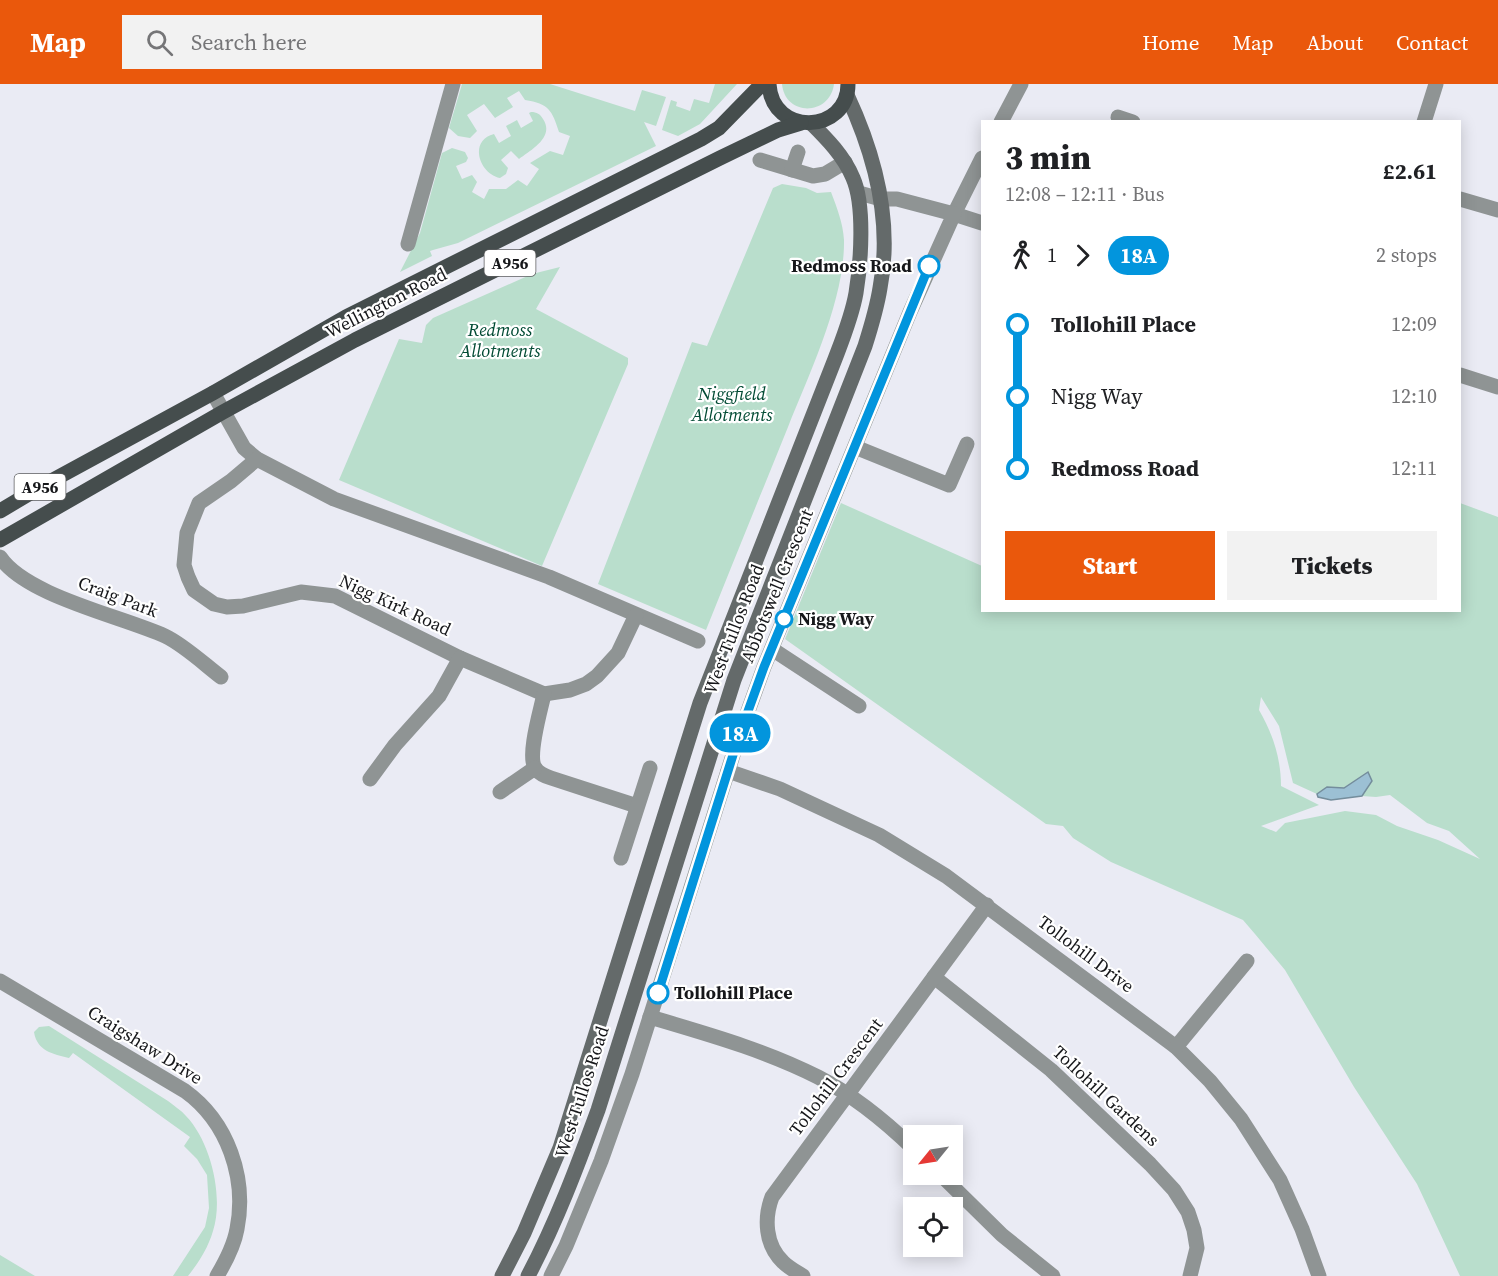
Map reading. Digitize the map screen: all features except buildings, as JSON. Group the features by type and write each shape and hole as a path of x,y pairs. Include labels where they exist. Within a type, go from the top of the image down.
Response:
{"main road":[{"name":"Wellington Road","path":"0,511 355,312 701,139 719,128 762,84"},
{"path":"769,84 771,97 783,114 806,123"},
{"name":"A956","path":"806,123 822,121 833,115 850,89"},
{"name":"West Tullos Road","path":"528,1276 544,1247 573,1179 598,1110 742,658 865,346 881,286 885,234 881,199 871,154 850,89"},
{"name":"Wellington Road","path":"0,540 223,412 408,313 763,137 806,123"},
{"name":"West Tullos Road","path":"502,1276 524,1233 560,1148 700,703 794,467 848,322 856,293 861,237 859,193 845,162 806,123"}],"street":[{"path":"408,244 453,84"},
{"path":"1002,120 1021,84"},
{"path":"1425,120 1436,84"},
{"path":"792,170 798,152"},
{"path":"760,160 819,176 845,162"},
{"name":"Abbotswell Crescent","path":"551,1276 601,1161 650,1017 739,736 772,649 927,272 981,160"},
{"path":"859,193 881,199 897,199 981,223"},
{"path":"1461,199 1498,210"},
{"path":"1461,375 1498,387"},
{"path":"213,393 244,448 256,459 334,499 549,577 698,640"},
{"path":"855,447 949,485 967,444"},
{"name":"Nigg Kirk Road","path":"256,459 231,481 203,500 192,518 187,533 184,565 196,591 214,604 227,607 243,606 301,592 335,596 460,658 544,694"},
{"name":"Craig Park","path":"0,557 15,574 33,584 67,600 167,637 221,677"},
{"path":"636,615 618,653 597,676 586,684 570,690 544,694 533,753 536,768 542,774 637,806"},
{"path":"772,649 859,706"},
{"name":"Nigg Kirk Road","path":"370,779 439,696 460,658"},
{"path":"500,792 536,768"},
{"path":"621,858 650,768"},
{"name":"Tollohill Drive","path":"728,771 780,789 879,835 946,876 1176,1047 1210,1081 1241,1119 1280,1180 1302,1229 1318,1276"},
{"name":"Tollohill Crescent","path":"803,1276 783,1262 776,1253 766,1228 766,1216 772,1197 987,905"},
{"path":"1176,1047 1247,961"},
{"name":"Tollohill Gardens","path":"934,977 1051,1070 1150,1164 1174,1190 1188,1212 1194,1230 1197,1248 1190,1276"},
{"name":"Craigshaw Drive","path":"0,981 185,1091 204,1107 216,1123 236,1166 240,1206 232,1246 217,1276"},
{"path":"650,1017 763,1052 820,1078 881,1120 903,1139"},
{"path":"951,1185 1002,1235 1053,1276"}],"green space":[{"path":"462,84 550,84 635,111 642,90 666,97 656,126 644,122 656,146 458,243 430,251 432,256 400,272 420,233 442,153 452,148 465,152 468,158 466,162 456,166 462,179 472,175 477,182 472,192 484,199 489,189 506,189 518,180 527,186 539,169 530,163 550,151 563,155 570,136 559,132 548,109 525,100 519,91 507,98 513,107 495,118 484,104 467,115 477,131 470,138 458,136 449,128"},
{"path":"715,84 737,84 700,124 678,136 662,130 671,100 677,102 676,106 690,111 694,99 709,103"},
{"path":"782,84 834,84 831,95 825,102 817,107 808,108 799,107 791,102 785,95"},
{"path":"535,112 543,119 546,126 544,137 519,159 511,151 501,160 508,168 506,174 500,178 492,175 486,170 479,156 481,143 486,137 494,134 499,143 511,136 506,126 517,120 521,128 533,121 529,113"},
{"name":"Niggfield Allotments","path":"782,184 806,188 817,193 831,192 841,222 844,240 843,263 833,311 825,335 706,630 598,584 692,342 707,346 773,188"},
{"name":"Redmoss Allotments","path":"560,267 536,309 628,358 628,364 542,566 339,480 399,339 422,343 426,325 433,318 532,274"},
{"path":"841,503 981,566 981,612 1461,612 1461,503 1498,517 1498,1276 1460,1276 1417,1184 1354,1087 1285,970 1243,920 1111,862 1073,838 1063,826 1046,824 785,639","holes":["1261,697 1279,726 1293,783 1317,794 1327,787 1344,788 1354,782 1372,781 1362,796 1390,795 1427,823 1449,831 1480,859 1438,840 1397,826 1376,815 1345,811 1285,823 1276,832 1261,826 1319,805 1281,786 1280,766 1275,747 1259,710"]},
{"path":"49,1026 168,1101 180,1110 195,1127 213,1170 217,1202 213,1231 206,1249 188,1276 173,1276 205,1227 209,1208 207,1175 197,1159 184,1146 190,1137 73,1053 69,1058 42,1048 34,1032 39,1027"},
{"path":"0,1255 35,1276 0,1276"}],"water":[{"path":"1368,772 1372,781 1362,796 1331,800 1318,797 1317,794 1327,787 1344,788"}],"bus line":[{"name":"18A","path":"658,993 739,736 764,667 929,266"}],"place":[{"name":"Redmoss Road","path":"929,266"},
{"name":"Nigg Way","path":"784,619"},
{"name":"Tollohill Place","path":"658,993"}]}
